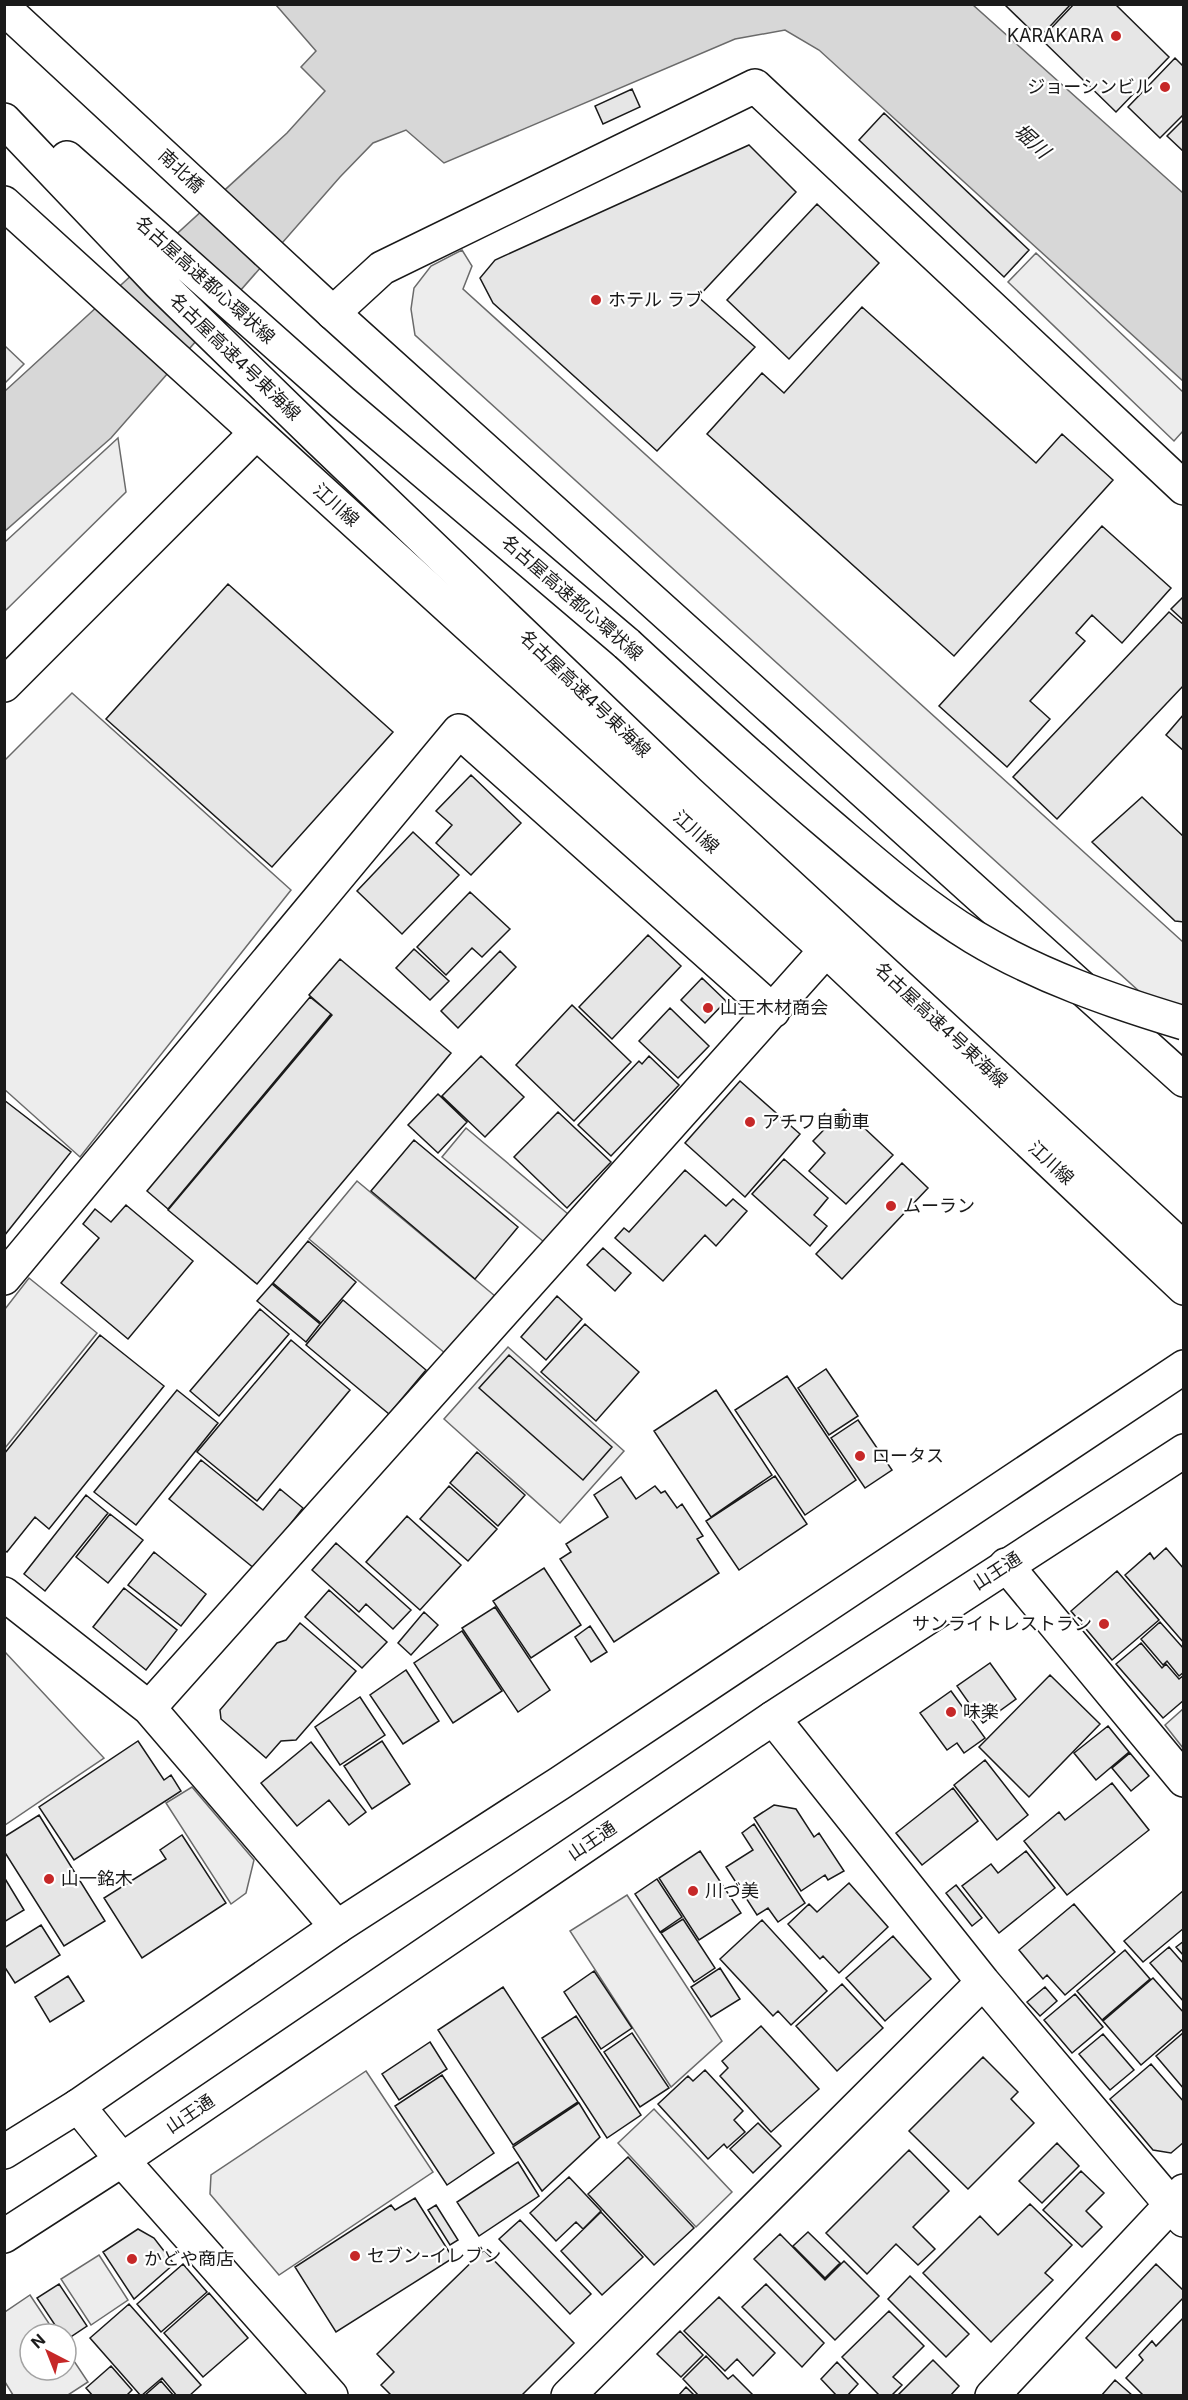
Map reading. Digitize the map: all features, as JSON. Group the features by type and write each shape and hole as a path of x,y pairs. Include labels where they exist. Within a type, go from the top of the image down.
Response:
{"main road":[{"name":"南北橋","path":"6,7 333,313"},
{"path":"1184,488 755,86 382,268 333,313 1184,1080"},
{"name":"名古屋高速都心環状線","path":"4,102 342,402 627,644 813,811 925,904 973,937 1015,960 1112,1000 1184,1023"},
{"name":"名古屋高速4号東海線","path":"4,120 159,283 394,511 688,792 1184,1249"},
{"name":"江川線","path":"4,203 826,950 1184,1288"},
{"path":"4,685 256,433"},
{"path":"4,1278 459,731 773,1011"},
{"path":"149,1708 826,950"},
{"path":"4,2151 78,2106 337,1927 560,1783 1184,1367"},
{"name":"山王通","path":"4,2236 122,2160 773,1718 1184,1451"},
{"path":"1006,1565 1184,1780"},
{"path":"4,1594 149,1708 337,1927"},
{"path":"773,1718 983,1983 1179,2205 992,2396"},
{"path":"568,2396 983,1983"},
{"path":"78,2106 122,2160 330,2396"}],"shaded area":[{"path":"462,250 472,266 463,289 1183,942 1183,1031 415,335 411,309 414,288 431,266"},
{"path":"1036,253 1183,392 1183,431 1174,441 1008,282"},
{"path":"5,346 24,364 5,383"},
{"path":"118,438 126,492 5,611 5,542"},
{"path":"72,693 291,890 80,1157 4,1089 5,760"},
{"path":"466,1128 568,1214 544,1242 442,1157"},
{"path":"357,1181 495,1296 446,1354 309,1239"},
{"path":"29,1278 97,1333 5,1448 5,1309"},
{"path":"508,1347 624,1451 560,1523 444,1419"},
{"path":"5,1652 104,1758 4,1825"},
{"path":"1183,1709 1183,1748 1165,1725"},
{"path":"192,1787 254,1860 246,1893 231,1904 166,1803"},
{"path":"627,1895 722,2041 671,2087 570,1931"},
{"path":"366,2071 433,2172 279,2275 210,2194 211,2175"},
{"path":"654,2109 732,2192 696,2227 618,2143"},
{"path":"99,2255 128,2300 91,2325 61,2279"},
{"path":"30,2295 48,2322 18,2322 18,2382 78,2382 78,2367 88,2382 68,2395 13,2395 5,2382 5,2312"}],"water":[{"name":"堀川","path":"276,5 973,5 1183,193 1183,381 819,50 785,30 735,39 444,163 406,130 373,143 340,177 111,438 5,531 5,391 287,133 325,91 301,67 316,51"}],"building":[{"path":"1004,4 1071,4 1039,38"},
{"path":"1074,4 1115,4 1169,57 1116,112 1041,39"},
{"name":"ジョーシンビル","path":"1175,58 1184,67 1184,114 1160,138 1128,107"},
{"path":"632,89 640,107 603,124 595,106"},
{"path":"884,113 1029,250 1004,277 859,140"},
{"path":"1184,119 1184,152 1167,136"},
{"name":"ホテル ラブ","path":"749,145 796,192 698,297 755,347 657,451 493,303 480,278 495,260"},
{"path":"817,204 879,263 789,359 727,300"},
{"path":"862,307 1036,463 1062,434 1113,480 954,656 707,434 762,373 784,393"},
{"path":"1102,526 1171,588 1122,643 1092,615 1076,633 1085,641 1030,701 1050,719 1007,767 939,706"},
{"path":"228,584 393,732 272,867 106,719"},
{"path":"1184,596 1184,621 1171,609"},
{"path":"1169,612 1184,625 1184,685 1057,819 1013,777"},
{"path":"1184,714 1184,751 1166,735"},
{"path":"471,775 521,823 471,875 436,843 452,825 436,811"},
{"path":"1142,797 1184,837 1184,922 1175,921 1092,842"},
{"path":"413,832 459,875 402,934 357,891"},
{"path":"470,892 510,929 482,957 472,948 446,975 417,947"},
{"path":"648,935 681,966 612,1039 579,1007"},
{"path":"414,949 449,981 430,1000 396,968"},
{"path":"500,951 516,967 458,1028 441,1011"},
{"path":"340,959 451,1053 257,1284 168,1210 332,1015 309,995"},
{"path":"702,978 726,1001 705,1023 681,1000"},
{"path":"310,997 331,1014 168,1209 147,1191"},
{"path":"572,1005 631,1062 574,1121 516,1065"},
{"path":"670,1008 709,1046 678,1078 639,1041"},
{"path":"481,1056 524,1097 485,1137 442,1096"},
{"path":"649,1056 679,1085 611,1156 578,1125 639,1061 642,1064"},
{"path":"740,1081 800,1134 745,1197 685,1143"},
{"path":"438,1094 467,1122 438,1153 408,1125"},
{"path":"4,1100 71,1152 4,1236"},
{"path":"844,1109 893,1155 846,1204 809,1171 825,1153 813,1141"},
{"path":"558,1112 611,1162 567,1208 514,1157"},
{"path":"414,1140 518,1227 475,1279 371,1191"},
{"path":"784,1159 828,1198 814,1215 827,1226 810,1246 752,1194"},
{"path":"902,1163 928,1188 842,1279 816,1254"},
{"path":"685,1170 726,1206 733,1199 747,1211 716,1246 705,1235 663,1281 615,1238 624,1228 629,1232"},
{"path":"126,1205 193,1261 128,1339 61,1283 99,1238 83,1224 95,1209 111,1222"},
{"path":"308,1241 356,1282 321,1323 273,1283"},
{"path":"603,1248 631,1273 615,1291 587,1265"},
{"path":"272,1284 320,1324 306,1342 257,1301"},
{"path":"557,1296 582,1319 546,1360 521,1337"},
{"path":"343,1300 426,1370 389,1414 306,1345"},
{"path":"260,1309 289,1334 219,1416 190,1391"},
{"path":"585,1324 639,1372 596,1421 541,1372"},
{"path":"100,1335 164,1386 49,1529 35,1517 7,1552 4,1550 4,1454"},
{"path":"291,1340 350,1390 257,1501 197,1452"},
{"path":"509,1355 612,1447 583,1480 479,1388"},
{"path":"826,1369 858,1416 829,1435 798,1388"},
{"path":"787,1376 856,1480 805,1515 735,1410"},
{"path":"177,1390 218,1423 136,1525 94,1492"},
{"path":"716,1390 772,1475 711,1517 654,1431"},
{"path":"858,1420 892,1470 865,1488 831,1438"},
{"path":"477,1452 525,1495 498,1526 450,1483"},
{"path":"201,1460 263,1510 280,1489 303,1508 255,1569 169,1499"},
{"path":"775,1476 807,1524 739,1570 706,1521"},
{"path":"621,1477 636,1499 655,1486 661,1493 665,1491 677,1508 682,1504 703,1536 697,1539 719,1573 614,1642 560,1559 571,1552 566,1544 608,1517 594,1495"},
{"path":"449,1486 497,1529 468,1561 420,1519"},
{"path":"86,1495 108,1513 45,1591 24,1574"},
{"path":"110,1514 143,1540 108,1583 76,1557"},
{"path":"407,1516 461,1565 420,1610 366,1562"},
{"path":"336,1543 411,1610 393,1629 366,1604 359,1612 312,1570"},
{"path":"1166,1548 1184,1569 1184,1643 1125,1575 1150,1553 1154,1559"},
{"path":"154,1552 206,1594 181,1626 128,1585"},
{"path":"544,1568 581,1625 531,1658 493,1601"},
{"path":"1117,1571 1159,1620 1112,1660 1071,1611"},
{"path":"124,1588 177,1630 146,1670 93,1627"},
{"path":"329,1590 387,1642 362,1668 305,1617"},
{"path":"495,1607 550,1690 518,1712 462,1628"},
{"path":"424,1612 438,1625 411,1655 398,1643"},
{"path":"1160,1622 1184,1649 1184,1672 1179,1676 1167,1661 1163,1665 1141,1639"},
{"path":"300,1623 356,1671 296,1740 281,1741 266,1758 221,1719 220,1710 277,1643 286,1640"},
{"path":"590,1626 607,1652 591,1662 575,1637"},
{"path":"462,1631 502,1691 453,1723 414,1663"},
{"path":"1141,1643 1162,1668 1166,1664 1179,1679 1184,1675 1184,1700 1163,1718 1116,1664"},
{"path":"990,1663 1016,1699 983,1723 957,1686"},
{"path":"406,1670 439,1721 403,1744 370,1695"},
{"path":"1050,1675 1100,1724 1029,1797 979,1747"},
{"path":"951,1691 985,1738 964,1753 957,1743 947,1750 920,1713"},
{"path":"360,1697 385,1735 340,1765 315,1727"},
{"path":"1108,1726 1129,1752 1096,1780 1074,1753"},
{"path":"138,1741 164,1780 171,1775 181,1791 74,1860 39,1807"},
{"path":"382,1741 410,1784 372,1809 344,1766"},
{"path":"311,1742 366,1812 349,1825 329,1800 297,1826 261,1783"},
{"path":"1130,1753 1149,1776 1131,1791 1112,1768"},
{"path":"985,1760 1028,1815 997,1840 954,1785"},
{"path":"1112,1783 1149,1830 1067,1895 1024,1841 1059,1812 1065,1820"},
{"path":"953,1788 978,1821 922,1865 896,1833"},
{"path":"774,1805 796,1809 814,1837 819,1833 844,1871 828,1880 825,1875 801,1891 754,1818"},
{"path":"39,1815 105,1921 64,1946 4,1851 4,1837"},
{"path":"754,1824 805,1903 778,1922 768,1908 757,1915 726,1867 753,1850 742,1833"},
{"path":"182,1835 226,1903 142,1958 104,1898 166,1859 160,1850"},
{"path":"700,1851 741,1913 699,1940 659,1878"},
{"path":"1026,1851 1055,1888 999,1933 962,1886 991,1864 998,1873"},
{"path":"4,1877 24,1910 4,1922"},
{"path":"657,1879 682,1917 660,1932 635,1894"},
{"path":"849,1883 888,1927 839,1973 823,1956 820,1959 788,1924 809,1904 817,1912"},
{"path":"956,1885 982,1918 972,1926 946,1893"},
{"path":"1184,1890 1184,1928 1143,1962 1124,1941"},
{"path":"1074,1904 1115,1952 1065,1995 1047,1975 1043,1979 1019,1950"},
{"path":"683,1919 715,1968 694,1982 661,1933"},
{"path":"762,1920 827,1991 791,2025 778,2011 773,2016 720,1959"},
{"path":"41,1925 60,1955 15,1983 4,1966 4,1948"},
{"path":"893,1936 931,1979 885,2021 846,1978"},
{"path":"1184,1941 1184,1956 1176,1947"},
{"path":"1169,1947 1184,1964 1184,2002 1150,1963"},
{"path":"1125,1950 1150,1979 1102,2020 1077,1991"},
{"path":"720,1968 740,1999 711,2017 691,1987"},
{"path":"594,1971 632,2028 601,2049 564,1992"},
{"path":"68,1976 84,2001 50,2022 35,1997"},
{"path":"1153,1978 1184,2013 1184,2028 1141,2065 1103,2021"},
{"path":"842,1984 883,2028 837,2071 796,2026"},
{"path":"503,1987 578,2102 513,2145 438,2030"},
{"path":"1045,1987 1057,2001 1040,2016 1027,2002"},
{"path":"1075,1994 1103,2027 1072,2053 1044,2020"},
{"path":"576,2016 641,2115 607,2138 542,2038"},
{"path":"761,2026 819,2089 771,2132 720,2076 728,2068 722,2061"},
{"path":"1184,2032 1184,2089 1156,2056"},
{"path":"632,2033 669,2088 640,2107 604,2052"},
{"path":"1103,2034 1134,2070 1110,2090 1079,2054"},
{"path":"430,2042 447,2069 399,2100 382,2074"},
{"path":"983,2057 1018,2092 1011,2099 1034,2123 968,2189 909,2131"},
{"path":"1151,2064 1184,2102 1184,2142 1171,2153 1153,2150 1110,2099"},
{"path":"705,2070 743,2111 734,2120 745,2132 727,2148 724,2144 708,2159 658,2104 688,2076 693,2081"},
{"path":"442,2075 494,2153 447,2185 395,2106"},
{"path":"579,2103 600,2137 542,2191 513,2147"},
{"path":"758,2123 781,2146 753,2173 730,2149"},
{"path":"1057,2143 1079,2166 1042,2203 1019,2181"},
{"path":"909,2150 949,2191 913,2227 935,2249 918,2265 896,2244 867,2274 826,2233"},
{"path":"628,2157 694,2228 654,2265 588,2194"},
{"path":"518,2162 539,2196 479,2236 457,2202"},
{"path":"1081,2171 1104,2193 1086,2211 1102,2227 1082,2247 1043,2210"},
{"path":"569,2177 601,2211 583,2229 576,2222 556,2241 530,2213"},
{"path":"415,2198 453,2258 336,2332 295,2267 391,2205 395,2210"},
{"path":"1030,2204 1072,2245 1045,2273 1053,2280 991,2342 923,2273 980,2216 998,2235"},
{"path":"436,2205 458,2240 450,2245 428,2210"},
{"path":"601,2212 643,2257 602,2295 561,2251"},
{"path":"520,2220 591,2294 570,2314 499,2239"},
{"path":"138,2229 154,2238 174,2264 134,2299 103,2252"},
{"path":"808,2232 840,2263 825,2278 793,2246"},
{"path":"780,2234 825,2280 844,2261 879,2296 835,2340 754,2259"},
{"path":"484,2250 574,2343 521,2396 392,2396 381,2385 394,2372 377,2354"},
{"path":"183,2264 207,2292 161,2332 137,2304"},
{"path":"1156,2264 1184,2291 1184,2297 1116,2368 1086,2338"},
{"path":"910,2276 969,2334 946,2357 888,2299"},
{"path":"59,2284 87,2326 78,2332 78,2322 53,2322 37,2298"},
{"path":"766,2284 824,2343 802,2367 742,2307"},
{"path":"209,2293 248,2338 203,2377 164,2333"},
{"path":"719,2297 775,2353 753,2376 737,2359 725,2371 684,2331"},
{"path":"129,2304 201,2385 189,2396 177,2396 162,2378 141,2396 90,2338"},
{"path":"889,2311 924,2346 893,2377 902,2385 891,2396 880,2396 842,2357"},
{"path":"1184,2317 1184,2396 1144,2396 1126,2378 1143,2360 1139,2355 1152,2341 1156,2346"},
{"path":"680,2331 703,2355 681,2377 657,2354"},
{"path":"706,2356 728,2379 733,2375 754,2396 699,2396 683,2379"},
{"path":"933,2360 959,2386 950,2396 897,2396"},
{"path":"837,2362 858,2384 847,2396 837,2396 821,2379"},
{"path":"111,2366 132,2390 126,2396 93,2396 86,2388"},
{"path":"1115,2380 1133,2396 1101,2396"},
{"path":"161,2381 174,2396 144,2396"},
{"path":"686,2387 695,2396 678,2396"}],"place":[{"name":"KARAKARA","path":"1116,36"},
{"name":"ジョーシンビル","path":"1165,87"},
{"name":"ホテル ラブ","path":"596,300"},
{"name":"山王木材商会","path":"708,1008"},
{"name":"アチワ自動車","path":"750,1122"},
{"name":"ムーラン","path":"891,1206"},
{"name":"ロータス","path":"860,1456"},
{"name":"サンライトレストラン","path":"1104,1624"},
{"name":"味楽","path":"951,1712"},
{"name":"山一銘木","path":"49,1879"},
{"name":"川づ美","path":"693,1891"},
{"name":"セブン-イレブン","path":"355,2256"},
{"name":"かどや商店","path":"132,2259"}]}
